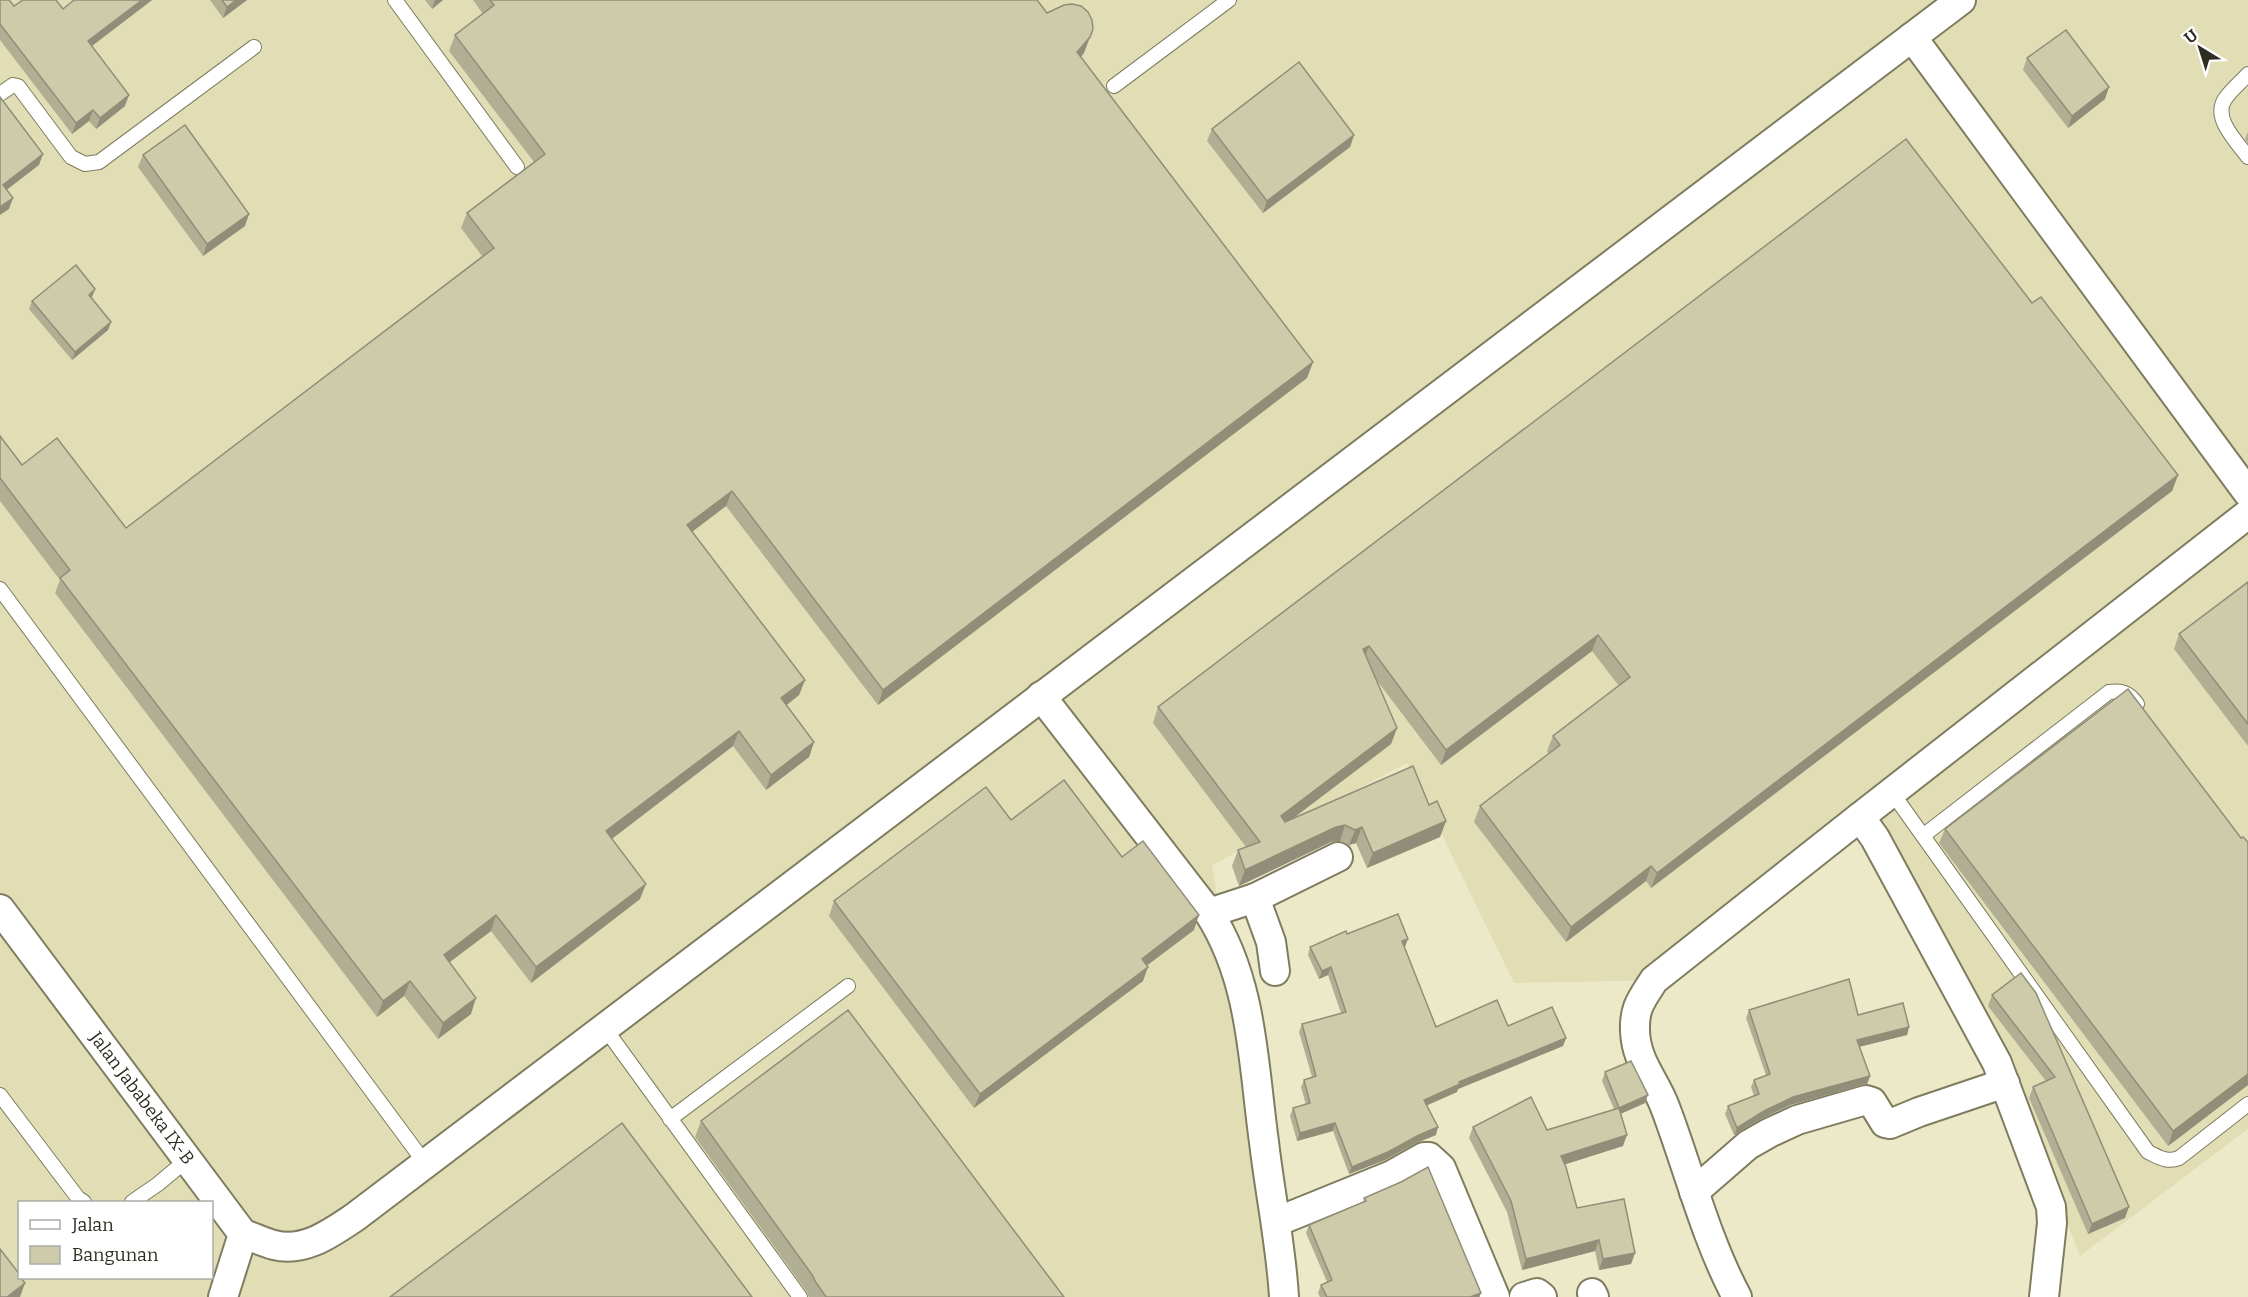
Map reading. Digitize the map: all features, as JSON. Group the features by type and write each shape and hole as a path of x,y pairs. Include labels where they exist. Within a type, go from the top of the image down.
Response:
{"street":[{"path":"224,1297 243,1234 276,1246 295,1247 328,1235 355,1217 1961,0"},
{"path":"1911,37 2248,494"},
{"path":"1737,1297 1718,1258 1664,1105 1643,1068 1635,1032 1637,1008 1654,980 1891,791 2248,514"},
{"path":"1041,696 1209,913 1224,936 1245,1000 1276,1222 1284,1297"},
{"path":"1860,817 1875,838 1903,889 1997,1063 2005,1083 2052,1207 2044,1297"},
{"path":"1209,913 1255,898 1338,857"},
{"path":"1255,898 1271,942 1275,971"},
{"name":"Jalan Jababeka IX-B","path":"0,909 243,1234"},
{"path":"1694,1192 1748,1145 1797,1120 1866,1100 1872,1102 1885,1124 1890,1124 2005,1083"},
{"path":"1276,1222 1392,1175 1424,1157 1429,1157 1441,1168 1495,1297"},
{"path":"1524,1297 1538,1293 1542,1297"}],"lane":[{"path":"395,0 517,167"},
{"path":"1114,86 1228,0"},
{"path":"0,94 14,85 18,86 71,157 84,164 99,162 254,47"},
{"path":"2248,74 2224,100 2221,112 2224,124 2248,157"},
{"path":"0,590 425,1162"},
{"path":"1924,835 2109,692 2120,691 2130,696 2145,714"},
{"path":"1891,791 2148,1152 2164,1160 2172,1161 2179,1158 2248,1104"},
{"path":"670,1119 848,986"},
{"path":"604,1028 800,1297"},
{"path":"0,1095 82,1201"},
{"path":"135,1201 188,1159"}],"shaded area":[{"path":"0,0 2248,0 2248,1129 2080,1256 1990,1023 1937,920 1879,818 1677,980 1514,983 1407,763 1212,865 1282,1283 1278,1297 0,1297"}],"building":[{"path":"0,0 9,0 14,6 23,0 56,0 63,9 74,0 142,0 88,41 129,95 100,118 93,110 76,123 0,24"},
{"path":"222,0 236,0 227,7"},
{"path":"490,0 1037,0 1047,13 1064,5 1081,6 1088,12 1093,29 1090,37 1077,52 1313,362 883,690 732,491 687,525 805,680 781,698 814,742 771,775 739,731 606,831 646,884 536,967 496,915 444,955 476,998 443,1023 410,981 383,1001 60,578 70,570 0,478 0,436 22,465 57,438 126,528 494,248 467,213 545,154 455,35 494,5"},
{"path":"2066,30 2109,87 2072,116 2027,58"},
{"path":"1299,62 1354,135 1267,201 1212,129"},
{"path":"0,97 43,154 3,185 13,198 0,207"},
{"path":"185,125 249,214 207,244 143,155"},
{"path":"1906,139 2032,303 2041,297 2178,475 1657,873 1651,866 1571,927 1480,806 1560,745 1553,736 1630,677 1598,635 1446,750 1369,646 1363,649 1397,728 1281,816 1285,822 1413,766 1429,805 1437,801 1446,821 1373,853 1362,827 1355,830 1345,825 1336,827 1245,870 1238,850 1260,842 1158,707"},
{"path":"76,265 95,289 89,295 111,322 75,352 32,301"},
{"path":"2248,582 2248,724 2179,634"},
{"path":"2128,689 2241,838 2243,837 2248,842 2248,1074 2173,1131 1945,829"},
{"path":"1064,780 1122,857 1143,841 1199,915 1142,959 1148,967 980,1094 834,901 986,787 1011,820"},
{"path":"1398,914 1408,939 1402,941 1436,1027 1497,1000 1508,1026 1552,1007 1566,1038 1459,1082 1460,1084 1424,1100 1438,1127 1352,1167 1335,1123 1300,1133 1293,1108 1310,1103 1304,1080 1316,1076 1302,1024 1346,1012 1331,967 1322,971 1310,947 1346,931 1347,934"},
{"path":"2021,973 2036,993 2129,1207 2092,1224 2033,1087 2055,1077 1992,995"},
{"path":"1849,979 1858,1015 1903,1003 1909,1027 1857,1040 1870,1076 1793,1097 1737,1128 1728,1106 1759,1094 1754,1080 1770,1074 1749,1010"},
{"path":"848,1010 1064,1297 826,1297 701,1121"},
{"path":"1631,1061 1648,1095 1619,1108 1605,1072"},
{"path":"1531,1097 1547,1130 1619,1108 1627,1135 1561,1156 1577,1208 1624,1199 1635,1253 1603,1259 1599,1240 1526,1259 1511,1201 1473,1127"},
{"path":"622,1123 752,1297 390,1297"},
{"path":"1428,1167 1481,1293 1470,1297 1327,1297 1321,1285 1332,1280 1309,1225 1366,1201 1364,1198"},
{"path":"0,1249 18,1272 18,1279 22,1279 25,1283 7,1297 0,1297"}]}
